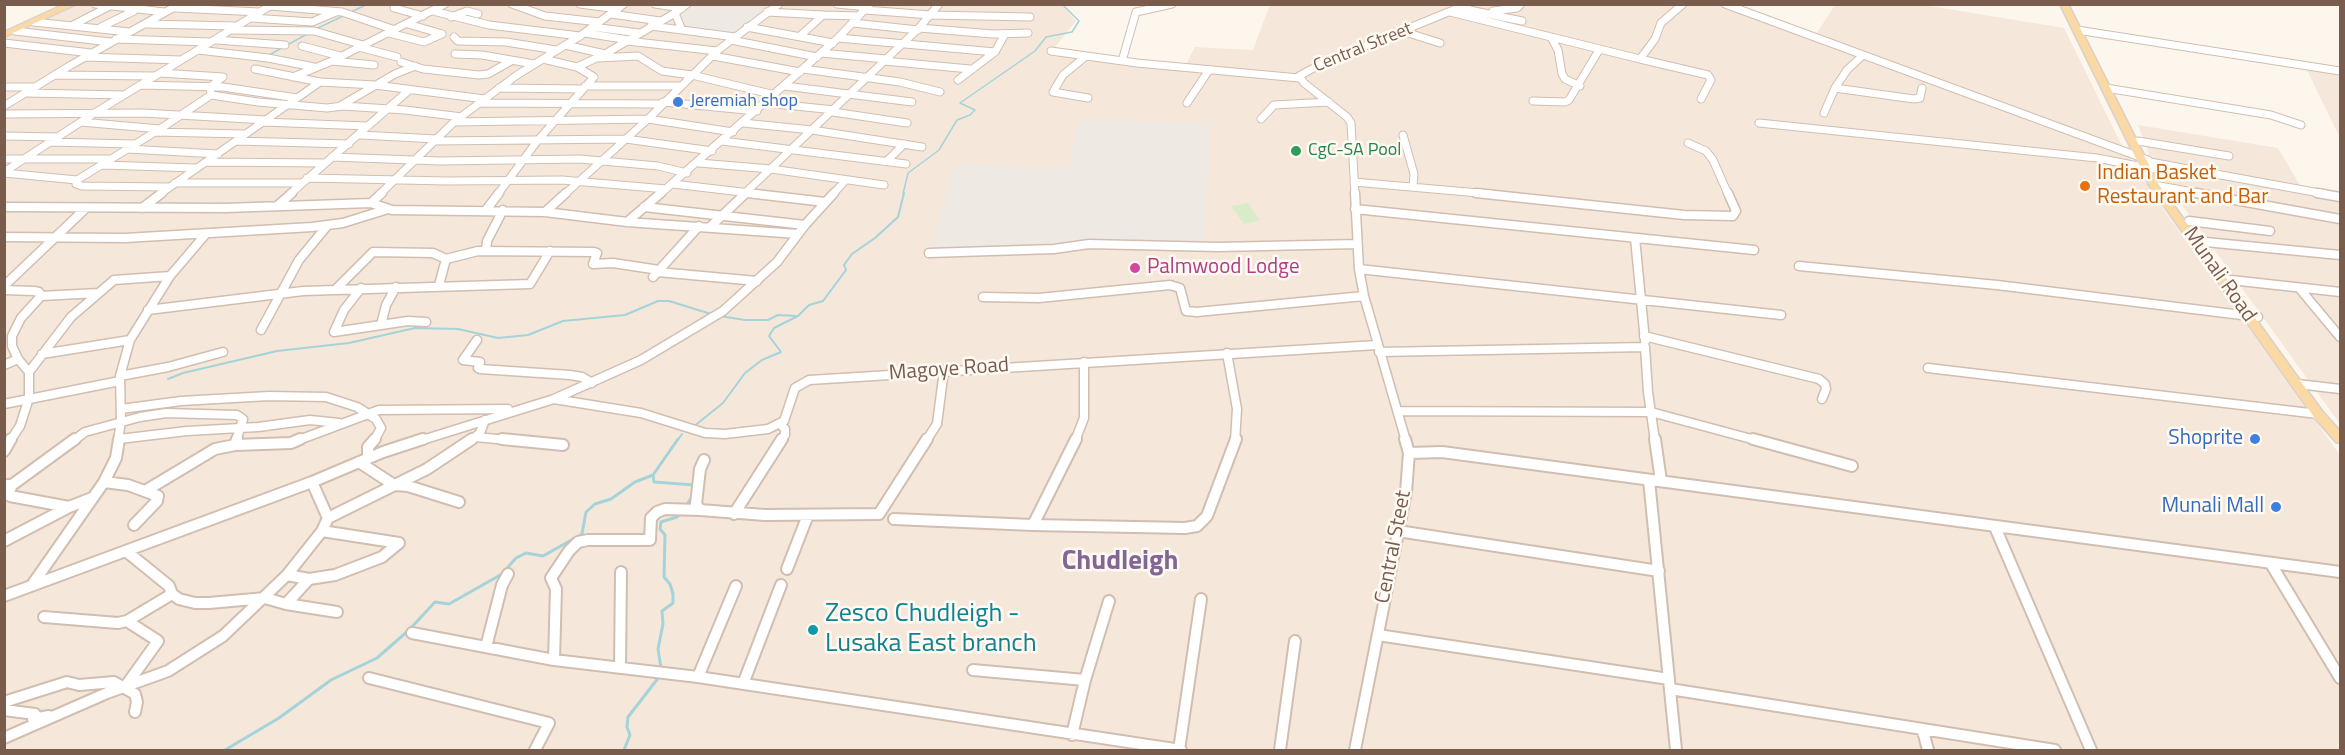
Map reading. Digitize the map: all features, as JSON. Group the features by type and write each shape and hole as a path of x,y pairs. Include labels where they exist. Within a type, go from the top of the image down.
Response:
{"main road":[{"path":"4,35 73,4"},
{"name":"Munali Road","path":"2067,4 2159,185 2252,316 2339,432"},
{"name":"Munali Road","path":"2109,88 2138,141 2147,163"},
{"name":"Munali Road","path":"2159,185 2189,221 2199,241"},
{"name":"Munali Road","path":"2302,384 2318,414 2339,432"}],"street":[{"path":"95,4 165,12"},
{"path":"147,10 158,4"},
{"path":"293,77 332,61 445,4"},
{"path":"512,4 544,16 639,33"},
{"path":"580,4 621,7"},
{"path":"655,4 685,6"},
{"path":"544,212 648,119 715,53 779,4"},
{"path":"837,4 931,15 1030,17"},
{"path":"710,227 790,149 834,111 918,29 939,4"},
{"path":"1122,61 1137,12 1172,4"},
{"name":"Central Street","path":"1378,349 1359,269 1351,123 1299,78 1300,74 1468,4"},
{"path":"1485,12 1517,8 1521,4"},
{"path":"1640,59 1655,39 1661,23 1683,4"},
{"path":"1725,4 2147,163"},
{"path":"4,172 157,74 272,5 356,15 392,32 424,42 442,34 408,24"},
{"path":"72,25 109,6"},
{"path":"4,106 88,55 177,6 260,12"},
{"path":"577,67 602,56 685,6"},
{"path":"99,28 136,7"},
{"path":"371,203 454,122 499,88 621,7"},
{"path":"394,8 423,16"},
{"path":"1460,8 1522,21"},
{"path":"1460,8 1470,17"},
{"path":"767,12 823,15 866,9"},
{"path":"627,222 699,163 819,55 866,9"},
{"path":"250,18 312,22 336,11"},
{"path":"433,11 489,26 628,40 715,53 802,70 867,77 940,92"},
{"path":"451,17 466,11 478,14"},
{"path":"1450,12 1552,39 1708,75 1711,80 1701,99"},
{"path":"675,13 682,30"},
{"path":"611,14 660,21"},
{"path":"800,36 823,15"},
{"path":"993,34 1000,17"},
{"path":"34,22 129,32"},
{"path":"853,23 993,34 1028,33"},
{"path":"144,24 314,31 415,66 484,75 511,61"},
{"path":"650,26 733,38 819,55 970,69"},
{"path":"747,27 835,40 942,46 995,52"},
{"path":"2079,30 2340,71"},
{"path":"15,31 113,41 212,41 285,45"},
{"path":"1405,32 1440,43"},
{"path":"958,80 995,52 1005,34"},
{"path":"454,37 458,41 506,42 556,50"},
{"path":"1552,39 1562,74 1566,79 1580,86"},
{"path":"4,43 88,55 181,60"},
{"path":"565,45 602,56 638,56 658,70 692,75 775,95"},
{"path":"302,46 340,56"},
{"path":"198,50 268,58 314,67"},
{"path":"1533,100 1565,102 1572,97 1599,50"},
{"path":"1052,51 1122,61 1299,78"},
{"path":"454,54 482,55 534,64"},
{"path":"1086,56 1064,75 1053,92 1088,98"},
{"path":"1824,113 1835,88 1847,70 1862,56"},
{"path":"486,210 538,140 594,76 577,67 543,59"},
{"path":"332,61 374,65"},
{"path":"140,85 211,91 286,106 331,108 415,66"},
{"path":"255,69 320,82 375,86 482,101 569,105 662,103 757,111"},
{"path":"1187,103 1209,70"},
{"path":"4,172 77,180 182,115 211,91 223,77 157,74 55,75"},
{"path":"142,208 195,168 320,82"},
{"path":"499,88 681,86"},
{"path":"785,86 912,102"},
{"path":"4,87 37,87"},
{"path":"211,91 223,87 297,98"},
{"path":"1835,88 1914,99 1920,98 1922,88"},
{"path":"2109,88 2271,116 2301,125"},
{"path":"277,206 408,91"},
{"path":"27,93 124,95"},
{"path":"1261,119 1274,105 1329,102"},
{"path":"765,103 907,123"},
{"path":"339,106 462,117"},
{"path":"4,114 182,115 368,126"},
{"path":"454,122 648,119 733,132"},
{"path":"81,122 158,131 245,134"},
{"path":"743,123 812,130 922,147"},
{"path":"1759,123 2147,163 2340,197"},
{"path":"360,135 436,140 626,139 712,151"},
{"path":"1403,135 1414,174 1413,186"},
{"path":"4,136 57,137"},
{"path":"236,141 349,144"},
{"path":"722,141 906,164"},
{"path":"2138,141 2229,156"},
{"path":"50,142 135,144"},
{"path":"1354,182 1413,186 1684,215 1733,216 1736,211 1713,160 1702,148 1688,143"},
{"path":"887,161 904,144"},
{"path":"126,149 218,154"},
{"path":"332,157 601,161 658,166 687,173"},
{"path":"4,159 111,159"},
{"path":"206,162 325,163"},
{"path":"699,163 771,169 884,185"},
{"path":"102,165 195,168"},
{"path":"77,180 76,184 82,186 304,180 578,182 748,192 825,202"},
{"path":"4,596 312,482 363,460 554,399 655,352 723,311 757,281 777,262 805,225 845,181"},
{"path":"2159,185 2336,219 2340,228"},
{"path":"4,207 142,208 371,203 388,209 440,212 503,210 544,212 627,222 798,234"},
{"path":"644,207 805,225"},
{"path":"4,288 52,238 86,208"},
{"path":"4,237 205,234 327,226 388,209"},
{"path":"1355,209 1754,250"},
{"path":"486,250 487,241 503,210"},
{"path":"2189,221 2270,231"},
{"path":"261,330 279,293 299,260 327,226"},
{"path":"657,273 699,226"},
{"path":"32,585 104,482 116,458 121,422 120,378 130,340 170,276 205,234"},
{"path":"1635,238 1651,412 1659,572 1676,750"},
{"path":"2199,241 2340,255"},
{"path":"929,253 1054,249 1089,244 1218,247 1357,244"},
{"path":"336,289 373,252 433,253 446,259 464,253 486,250 596,252 593,264 621,264 657,273 757,281"},
{"path":"148,310 279,293 336,289 530,284 550,251"},
{"path":"439,285 446,259"},
{"path":"1799,266 1997,285 2012,289 2252,316"},
{"path":"1359,269 1781,315"},
{"path":"4,451 20,426 29,398 29,372 70,317 116,280 170,276"},
{"path":"2227,280 2340,292"},
{"path":"983,297 1039,298 1170,285 1180,288 1186,311 1197,312 1364,296"},
{"path":"381,325 384,311 396,287"},
{"path":"4,288 39,292 41,296"},
{"path":"361,288 344,310 334,331 408,321 426,322"},
{"path":"2300,289 2340,336"},
{"path":"29,372 18,359 12,346 12,336 21,318 41,296 98,293"},
{"path":"1644,336 1808,376 1825,384 1826,389 1822,399"},
{"path":"42,354 130,340"},
{"path":"477,340 463,360 480,362 478,368 480,369 570,375 582,377 592,383"},
{"name":"Magoye Road","path":"734,514 784,435 785,429 780,424 787,418 795,388 804,382 944,370 1227,353 1378,349 1646,347"},
{"name":"Central Steet","path":"1355,750 1406,492 1409,453 1378,349"},
{"path":"4,404 168,367 223,352"},
{"path":"894,519 1033,525 1185,528 1197,526 1207,516 1236,439 1237,409 1227,353"},
{"path":"4,365 18,359"},
{"path":"1033,525 1079,433 1084,418 1084,362"},
{"path":"1928,368 2318,414"},
{"path":"554,660 556,589 551,578 569,550 578,542 650,540 651,518 657,512 665,509 734,514 879,514 937,424 944,370"},
{"path":"2302,384 2340,389"},
{"path":"120,409 181,401 326,397 370,413 381,428 379,435 368,447 363,460"},
{"path":"554,399 642,413 712,434 744,433 768,429 780,424"},
{"path":"146,491 204,454 235,445 291,443 339,423 390,408 520,409"},
{"path":"1398,411 1651,412 1851,466"},
{"path":"69,507 10,496 8,485 85,432 166,413 237,416 243,419 235,445"},
{"path":"188,431 201,415"},
{"path":"119,440 310,420 339,423"},
{"path":"4,738 124,687 168,671 190,659 223,636 265,598 287,575 322,531 328,518 427,469 480,433 485,420"},
{"path":"475,437 563,445"},
{"path":"1409,453 1442,452 2340,572"},
{"path":"363,460 394,485 408,486 459,502"},
{"path":"700,510 696,504 700,469 704,460"},
{"path":"104,482 128,485 159,498 134,525"},
{"path":"312,482 328,518"},
{"path":"4,541 69,507 92,498"},
{"path":"787,569 808,515"},
{"path":"1995,527 2091,750"},
{"path":"287,575 309,579 335,575 382,557 399,543 322,531"},
{"path":"1398,531 1659,572"},
{"path":"126,551 169,586 172,594 179,599 195,603 265,598 286,604 337,612"},
{"path":"2271,564 2340,678"},
{"path":"620,668 621,572"},
{"path":"486,647 502,585 508,574"},
{"path":"286,604 309,579"},
{"path":"698,677 736,585"},
{"path":"743,684 781,585"},
{"path":"44,617 118,623 127,621 172,594"},
{"path":"412,633 554,660 698,677 1180,750 1201,599"},
{"path":"1072,735 1108,601"},
{"path":"124,687 158,641 127,621"},
{"path":"1378,635 1670,684 1923,731 2055,750"},
{"path":"1280,750 1295,641"},
{"path":"973,670 1085,680"},
{"path":"369,678 453,701 549,723 536,750"},
{"path":"4,702 67,682 79,685 114,682 135,694 137,702 135,712"},
{"path":"4,710 35,714 33,719 62,714"},
{"path":"1923,731 1928,750"}],"shaded area":[{"path":"75,4 1062,4 1076,21 1051,52 1185,67 1195,47 1253,50 1270,4 1731,5 1815,36 1835,5 1918,4 2064,28 2120,142 2163,209 2340,455 2340,750 5,750 4,36"},
{"path":"693,5 776,5 734,35 685,29 678,14"},
{"path":"2306,68 2340,74 2340,138"},
{"path":"1077,121 1210,123 1210,182 1206,182 1204,245 1054,243 1053,247 929,251 955,163 1069,168"},
{"path":"2138,125 2278,148 2302,189 2340,196 2340,424 2153,165"}],"green space":[{"path":"1248,203 1260,220 1244,224 1231,206"}],"waterway":[{"path":"351,12 368,4"},
{"path":"903,194 908,173 939,150 957,120 970,115 975,110 960,103 1035,51 1046,37 1072,32 1079,21 1062,4"},
{"path":"316,29 343,16"},
{"path":"269,55 309,33"},
{"path":"693,427 723,403 745,373 762,360 781,352 769,336 774,328 798,316 809,305 823,301 846,270 844,265 852,254 875,238 898,217 904,193"},
{"path":"168,379 183,373 277,351 349,343 415,328 458,329 498,338 528,335 563,321 625,315 658,301 669,301 711,314"},
{"path":"720,316 745,320 768,320 778,315 796,316"},
{"path":"677,441 682,434"},
{"path":"653,475 678,439"},
{"path":"225,750 279,718 331,680 377,658 409,630 435,602 449,604 502,574 516,558 526,553 543,556 582,534 586,512 595,504 611,499 635,482 653,475"},
{"path":"653,475 654,482 694,485"},
{"path":"686,506 693,495"},
{"path":"661,668 658,649 663,624 662,611 673,603 673,594 670,584 664,577 665,535 660,529 661,522 677,517 681,513"},
{"path":"624,750 630,735 627,727 628,717 659,677"}],"place":[{"name":"Jeremiah shop","path":"678,102"},
{"name":"CgC-SA Pool","path":"1296,151"},
{"name":"Indian Basket Restaurant and Bar","path":"2085,186"},
{"name":"Palmwood Lodge","path":"1135,268"},
{"name":"Shoprite","path":"2255,439"},
{"name":"Munali Mall","path":"2276,507"},
{"name":"Zesco Chudleigh - Lusaka East branch","path":"813,630"}],"district":[{"name":"Chudleigh","path":"1120,562"}]}
